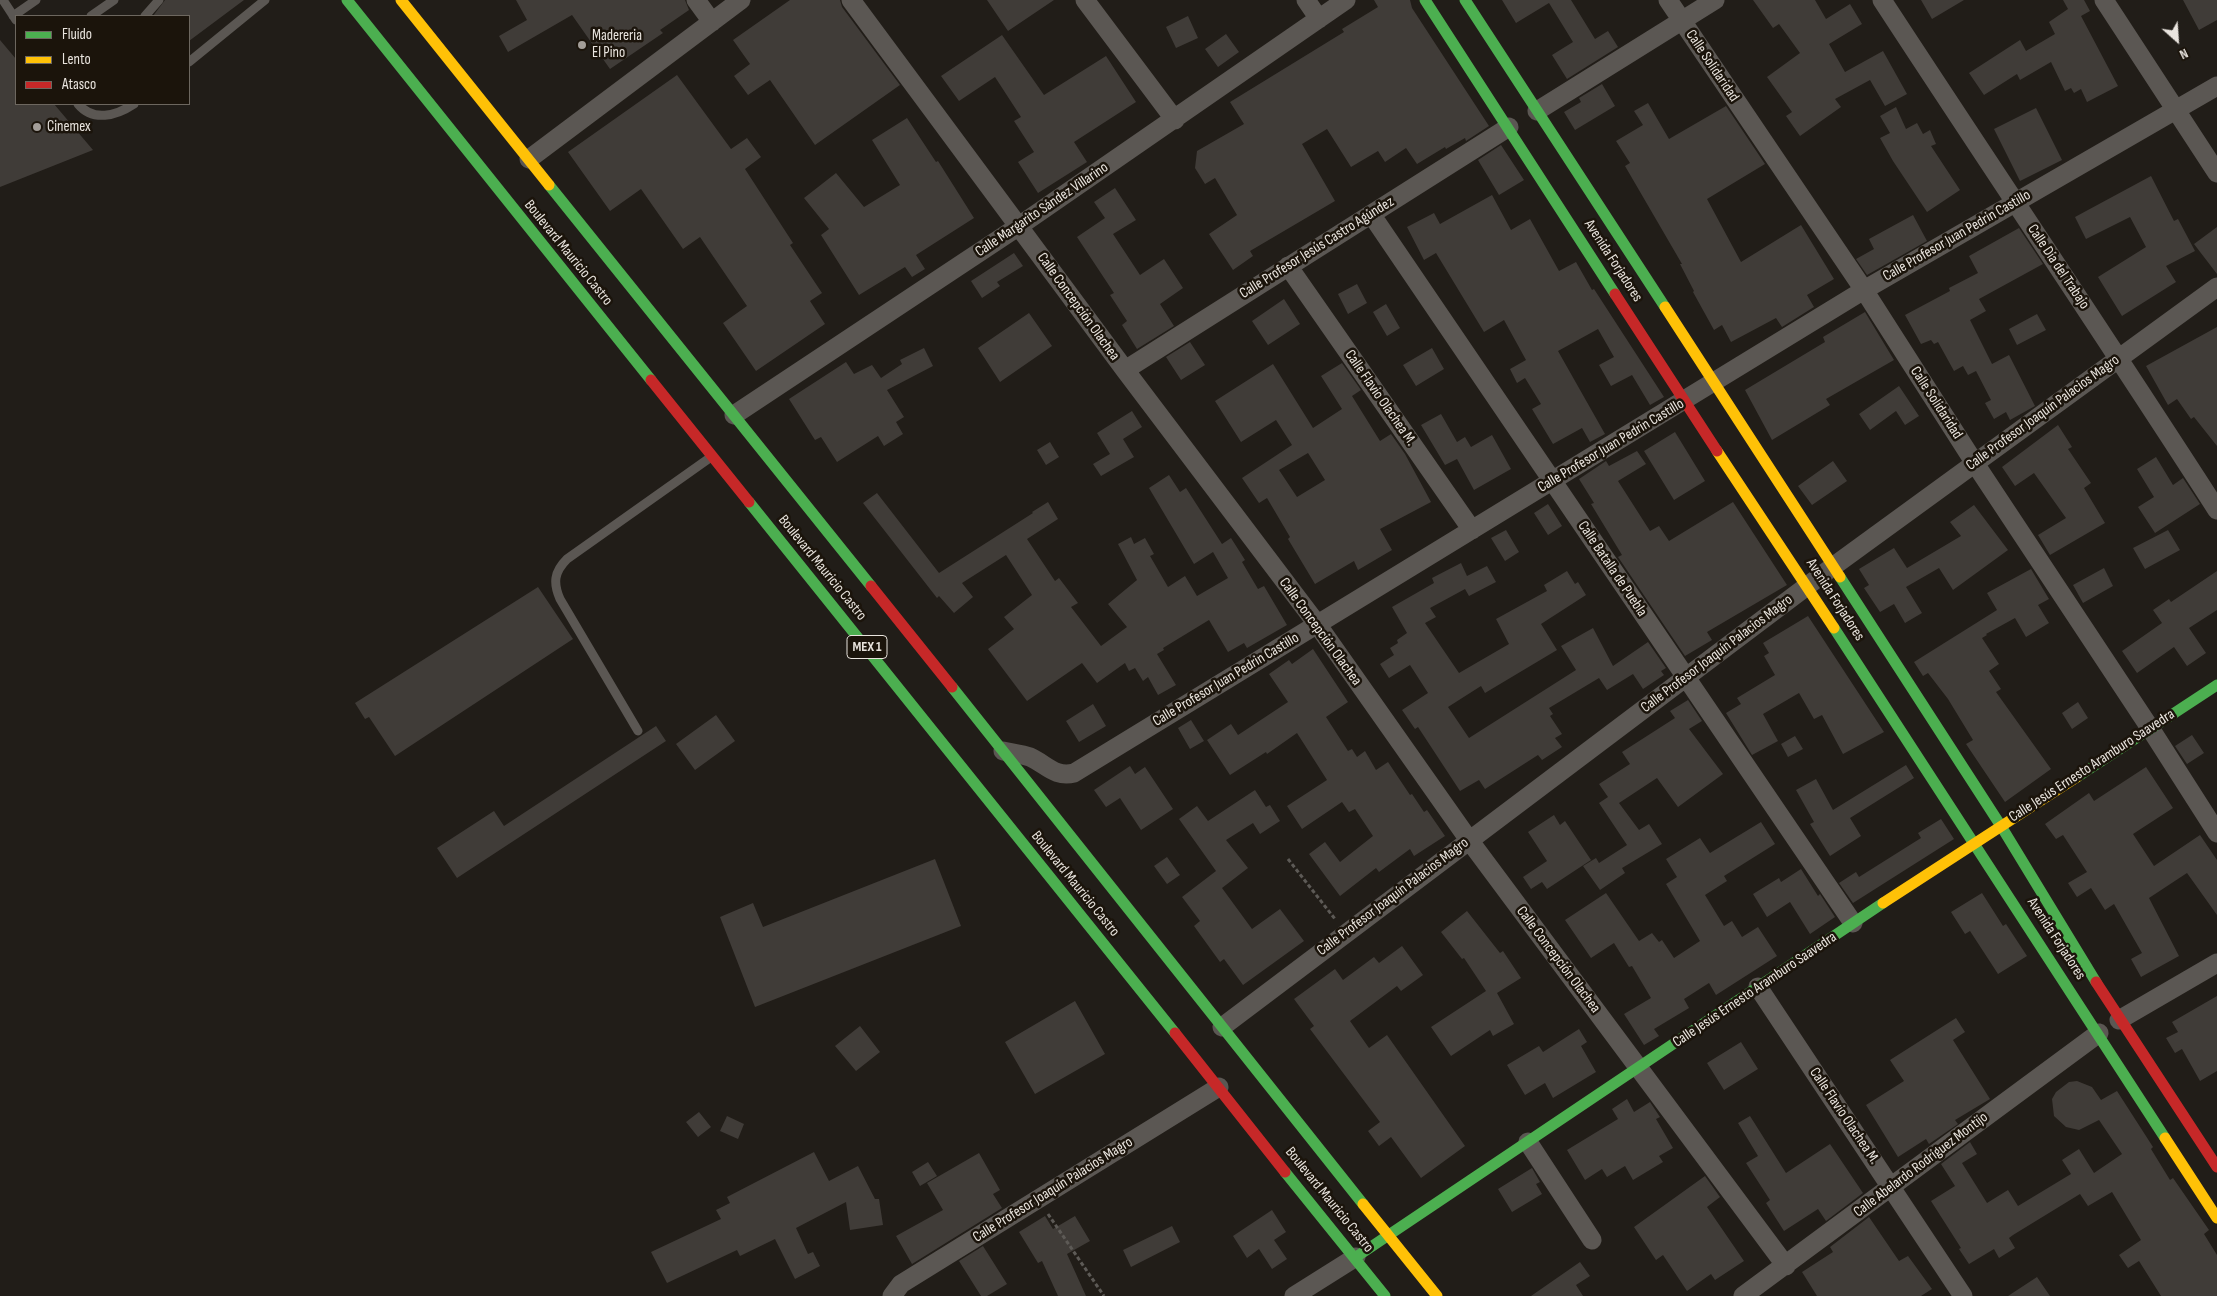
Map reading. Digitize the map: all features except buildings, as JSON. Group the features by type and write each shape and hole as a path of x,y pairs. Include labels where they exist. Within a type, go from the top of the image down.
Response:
{"main road":[{"name":"Boulevard Mauricio Castro","path":"347,0 1356,1257 1385,1296"},
{"name":"Boulevard Mauricio Castro","path":"401,0 1437,1296"},
{"name":"Avenida Forjadores","path":"1425,0 1684,401 1808,586 2099,1033 2217,1218"},
{"name":"Avenida Forjadores","path":"1465,0 1831,568 2001,826 2119,1020 2217,1167"},
{"name":"Calle Jesús Ernesto Aramburo Saavedra","path":"1356,1257 1854,923 2217,685"}],"street":[{"path":"696,0 712,22"},
{"path":"529,159 741,0"},
{"name":"Calle Concepción Olachea","path":"851,0 1124,370 1316,624 1469,840 1786,1266"},
{"path":"1086,0 1175,120"},
{"path":"1306,0 1319,19"},
{"name":"Calle Margarito Sández Villarino","path":"734,415 1019,226 1346,0"},
{"name":"Calle Solidaridad","path":"1668,0 1864,290 1974,462 2217,833"},
{"path":"1537,111 1715,0"},
{"name":"Calle Día del Trabajo","path":"1882,0 2014,203 2119,358 2217,510"},
{"path":"2104,0 2217,173"},
{"name":"Calle Profesor Juan Pedrin Castillo","path":"1003,751 1030,757 1055,772 1064,775 1074,772 1713,384 1864,290 2217,86"},
{"name":"Calle Profesor Jesús Castro Agúndez","path":"1124,370 1508,127"},
{"name":"Calle Batalla de Puebla","path":"1371,214 1854,923"},
{"name":"Calle Flavio Olachea M.","path":"1288,266 1472,530"},
{"name":"Calle Profesor Joaquín Palacios Magro","path":"1222,1027 1831,568 1974,462 2217,287"},
{"path":"2119,1020 2217,963"},
{"name":"Calle Flavio Olachea M.","path":"1758,987 1962,1296"},
{"name":"Calle Abelardo Rodríguez Montijo","path":"1743,1296 2099,1033"},
{"name":"Calle Profesor Joaquín Palacios Magro","path":"892,1296 901,1284 1218,1087"},
{"path":"1528,1142 1592,1240"},
{"name":"Calle Jesús Ernesto Aramburo Saavedra","path":"1294,1296 1356,1257"}],"lane":[{"path":"3,0 15,18"},
{"path":"18,15 36,0"},
{"path":"92,15 114,0"},
{"path":"146,15 159,0"},
{"path":"190,61 266,0"},
{"path":"79,105 90,114 98,116 113,114 132,105"},
{"path":"638,731 560,599 555,588 555,579 566,559 713,456"}],"path":[{"path":"1288,859 1346,933"},
{"path":"1038,1199 1104,1296"}],"traffic: fast":[{"path":"347,0 651,380"},
{"path":"1425,0 1615,294"},
{"path":"1465,0 1665,307"},
{"path":"549,185 871,586"},
{"path":"749,502 1175,1033"},
{"path":"1840,577 2001,826 2096,982"},
{"path":"1834,628 2165,1138"},
{"path":"2077,777 2217,685"},
{"path":"952,687 1363,1204"},
{"path":"1356,1257 1883,903"},
{"path":"1285,1172 1385,1296"}],"traffic: slow":[{"path":"401,0 549,185"},
{"path":"1665,307 1840,577"},
{"path":"1717,451 1834,628"},
{"path":"1883,903 2077,777"},
{"path":"2165,1138 2217,1218"},
{"path":"1363,1204 1437,1296"}],"traffic: jam":[{"path":"1615,294 1717,451"},
{"path":"651,380 749,502"},
{"path":"871,586 952,687"},
{"path":"2096,982 2217,1167"},
{"path":"1175,1033 1285,1172"}],"place":[{"name":"Madereria El Pino","path":"582,45"},
{"name":"Cinemex","path":"37,127"}]}
